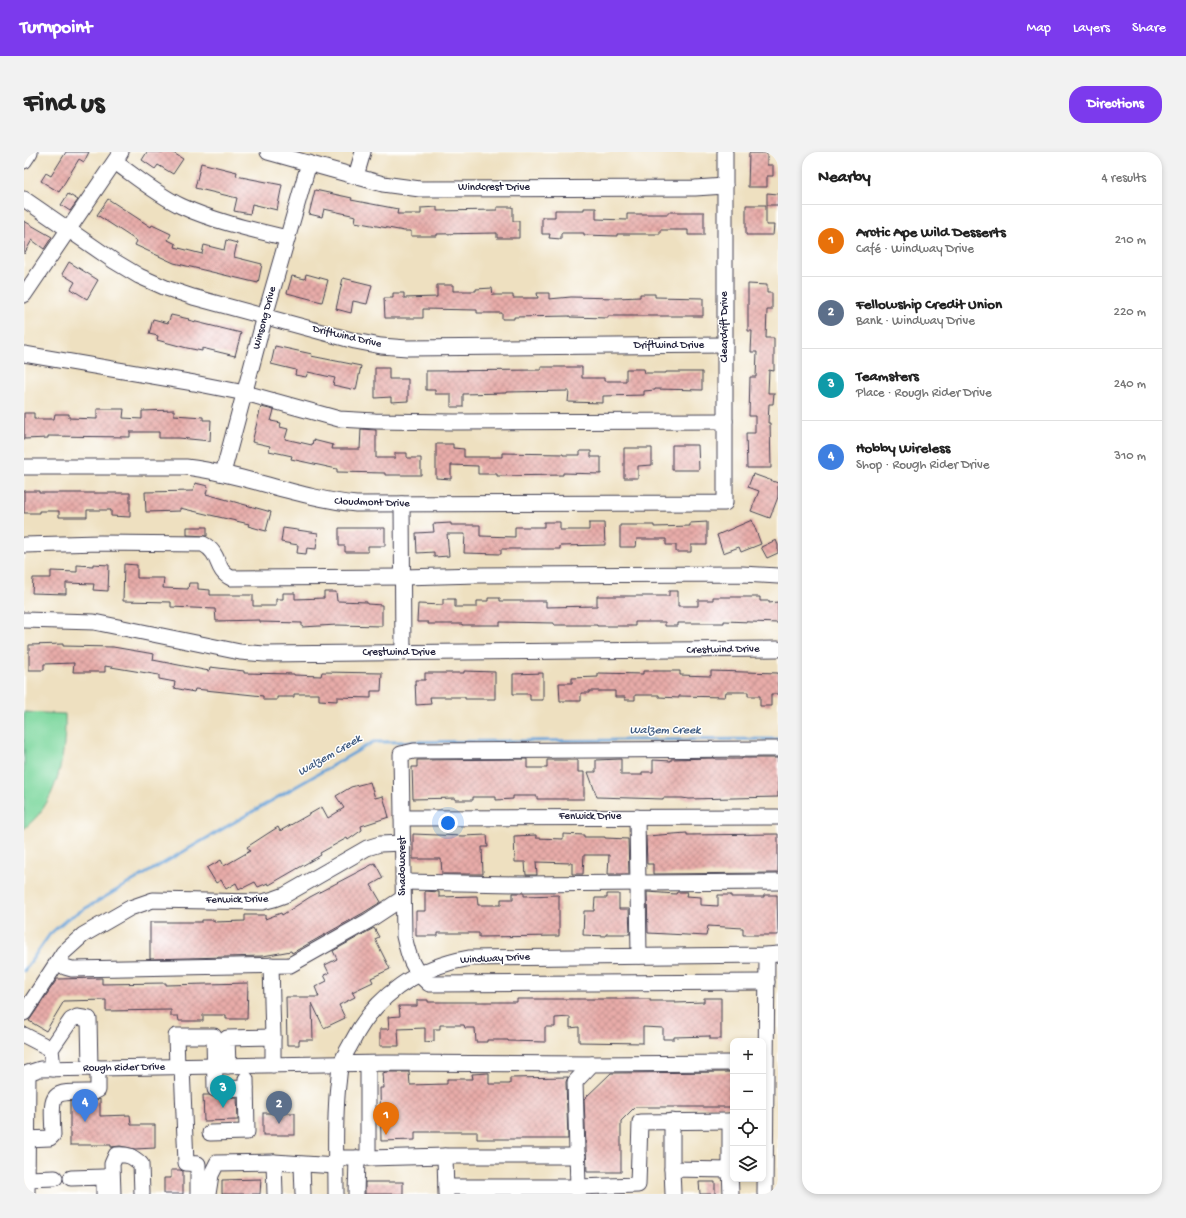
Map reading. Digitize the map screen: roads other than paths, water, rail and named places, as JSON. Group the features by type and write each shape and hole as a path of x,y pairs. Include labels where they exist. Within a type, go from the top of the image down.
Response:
{"street":[{"path":"24,161 30,152"},
{"name":"Windcrest Drive","path":"268,152 383,184 420,188 695,188 725,186"},
{"path":"356,176 363,152"},
{"name":"Cleardrift Drive","path":"725,152 725,503"},
{"path":"24,295 118,157 161,194 198,214 288,238"},
{"name":"Winsong Drive","path":"223,473 265,316 309,163"},
{"name":"Driftwind Drive","path":"24,199 114,261 139,276 159,285 193,297 355,341 381,346 407,348 725,346"},
{"path":"24,354 245,393 339,419 375,421 725,421"},
{"name":"Cloudmont Drive","path":"24,468 186,467 223,473 310,497 333,502 356,504 725,503"},
{"path":"402,504 403,653"},
{"path":"24,545 100,543 203,544 209,547 215,554 224,575 231,578 742,574 778,576"},
{"name":"Crestwind Drive","path":"24,620 94,622 240,652 265,654 778,649"},
{"name":"Shadowcrest","path":"418,974 408,957 404,936 401,754 414,751 778,749"},
{"path":"637,817 639,956"},
{"name":"Fenwick Drive","path":"402,818 778,817"},
{"name":"Fenwick Drive","path":"60,958 63,953 83,935 130,908 153,900 262,902 274,900 368,848 380,844 403,843"},
{"path":"403,882 521,884 778,882"},
{"path":"60,958 61,964 72,969 290,965 368,921 403,898"},
{"path":"765,1110 769,1062 767,982 773,955"},
{"name":"Windway Drive","path":"336,1194 336,1104 341,1064 356,1033 375,1008 398,987 418,974 440,965 470,958 773,955"},
{"path":"24,1014 60,958"},
{"path":"271,966 273,1065"},
{"path":"418,974 429,984 441,985 767,982"},
{"path":"27,1139 50,1138 53,1135 52,1106 53,1099 57,1094 65,1092 94,1092 98,1090 94,1068 89,1018 77,1017 71,1020 51,1049 52,1069"},
{"path":"24,1035 51,1049"},
{"path":"198,1194 198,1164 186,1163 180,1067 176,1036 214,1036 221,1066"},
{"path":"246,1088 215,1089 227,1038 273,1037"},
{"name":"Rough Rider Drive","path":"26,1177 26,1072 40,1069 341,1064 730,1063"},
{"path":"356,1194 362,1158 368,1064"},
{"path":"578,1191 575,1082 592,1064"},
{"path":"210,1134 247,1132 246,1066"},
{"path":"672,1121 673,1194"},
{"path":"446,1156 446,1190 638,1190 640,1122 730,1121"},
{"path":"766,1129 772,1153 769,1189"},
{"path":"208,1194 211,1175 220,1155 223,1153 239,1154 274,1162 302,1165 362,1158 446,1156 578,1156"},
{"path":"113,1194 112,1164 116,1155 125,1154 132,1156 141,1164 142,1194"},
{"path":"274,1162 275,1194"},
{"path":"217,1163 218,1194"},
{"path":"302,1165 303,1194"},
{"path":"672,1169 730,1170"},
{"path":"26,1177 55,1178"},
{"path":"71,1178 104,1177 104,1194"},
{"path":"730,1182 731,1194"}],"waterway":[{"name":"Walzem Creek","path":"24,971 50,934 67,919 373,742 778,739"}],"place":[{"name":"Teamsters","path":"223,1108"},
{"name":"Hobby Wireless","path":"85,1122"},
{"name":"Fellowship Credit Union","path":"279,1124"},
{"name":"Arctic Ape Wild Desserts","path":"386,1135"}]}
